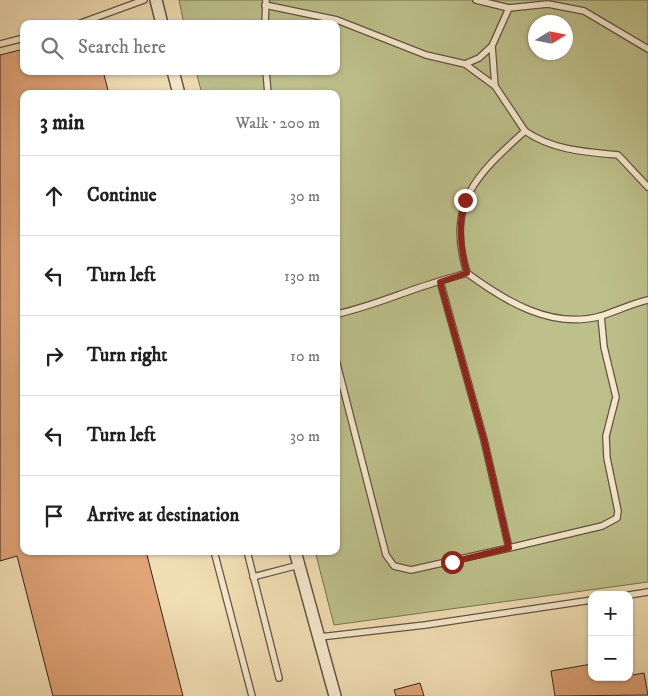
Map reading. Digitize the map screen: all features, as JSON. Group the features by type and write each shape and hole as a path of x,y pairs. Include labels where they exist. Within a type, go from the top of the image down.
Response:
{"street":[{"path":"156,0 161,20"},
{"path":"175,75 178,90"},
{"path":"297,555 336,696"}],"lane":[{"path":"89,20 144,0"},
{"path":"476,0 509,8 548,4 584,11 648,49"},
{"path":"265,20 266,3 337,20"},
{"path":"465,64 479,58 492,46 509,8"},
{"path":"340,21 426,55 465,64 495,86 524,131 537,140 570,150 618,155 648,187"},
{"path":"0,44 20,39"},
{"path":"492,46 495,86"},
{"path":"266,75 268,90"},
{"path":"524,131 483,169 465,200 460,217 463,258 467,273 513,304 536,314 560,318 600,316 628,304 648,300"},
{"path":"340,311 388,300 415,288 467,273"},
{"path":"440,282 484,440 509,548"},
{"path":"340,376 386,555 394,566 411,570 509,548 602,526 617,518 618,511 607,458 606,436 616,397 604,347 600,316"},
{"path":"215,555 252,696"},
{"path":"248,555 279,678"},
{"path":"253,577 299,565"},
{"path":"633,594 648,592"},
{"path":"320,637 425,625 588,601"}],"green space":[{"path":"179,0 648,0 648,582 334,625 316,555 340,555 340,90 201,90 197,75 340,75 340,20 183,20"}],"building":[{"path":"20,50 20,75 104,75 108,90 20,90 20,555 147,555 183,696 53,696 17,556 0,561 0,55"},
{"path":"588,665 588,681 633,681 633,675 644,673 648,695 555,696 551,671"},
{"path":"420,683 424,696 396,696 394,690"}],"route":[{"path":"452,562 509,548 484,440 440,282 467,273 463,258 460,217 465,200"}]}
